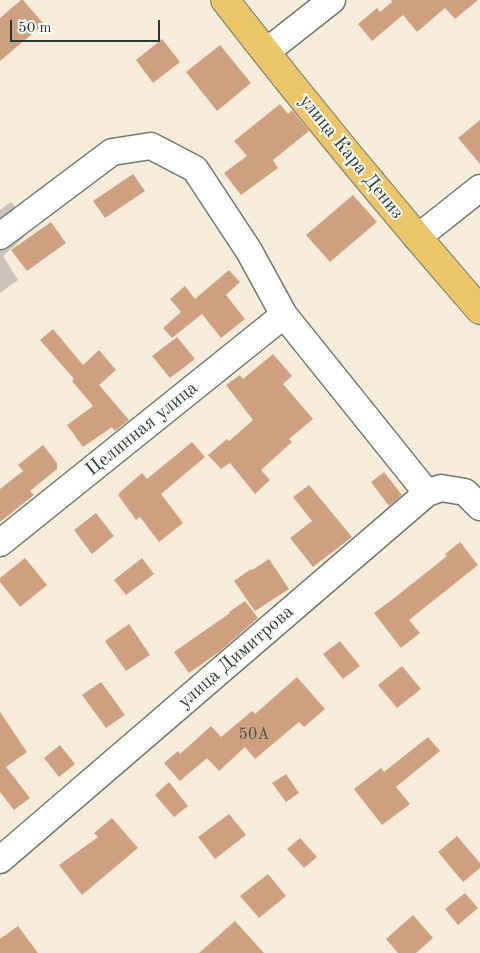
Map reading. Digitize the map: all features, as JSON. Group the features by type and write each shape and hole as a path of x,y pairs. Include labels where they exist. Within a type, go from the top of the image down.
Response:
{"main road":[{"name":"улица Кара Дениз","path":"225,0 417,238 480,310"}],"street":[{"path":"266,52 332,0"},
{"path":"0,236 112,152 151,146 195,169 249,251 284,315 427,493 441,488 465,492 480,507"},
{"path":"417,238 480,188"},
{"name":"Целинная улица","path":"0,543 284,315"},
{"name":"улица Димитрова","path":"0,860 427,493"}],"shaded area":[{"path":"11,202 33,229 3,256 18,280 0,293 0,210"}],"building":[{"path":"21,0 44,24 0,61 0,18"},
{"path":"391,0 478,0 455,19 445,8 417,32 403,15 372,41 358,24 377,8 380,12 392,2"},
{"path":"162,39 180,62 153,83 136,60"},
{"path":"220,45 251,83 217,111 186,72"},
{"path":"280,104 288,114 292,110 309,131 273,160 278,168 241,195 224,173 247,156 234,141"},
{"path":"480,120 480,164 458,138"},
{"path":"133,174 145,191 105,218 93,201"},
{"path":"353,195 377,222 330,262 306,235"},
{"path":"51,222 66,243 27,271 11,250"},
{"path":"229,270 240,282 226,295 245,319 221,338 202,314 172,338 163,328 181,312 170,299 185,286 195,299"},
{"path":"53,329 83,365 99,350 116,370 99,385 129,420 115,431 112,427 83,447 67,425 93,406 72,381 74,379 40,340"},
{"path":"177,337 195,359 170,378 152,356"},
{"path":"273,354 292,376 283,384 313,419 289,439 292,442 261,470 270,480 255,494 230,463 221,469 208,455 227,439 229,441 253,420 226,385 240,375 243,379"},
{"path":"192,442 205,457 161,494 183,523 159,542 140,517 136,520 118,495 142,473 147,479"},
{"path":"43,445 57,463 57,469 30,491 34,495 0,522 0,489 23,471 18,465"},
{"path":"384,472 402,495 389,506 371,482"},
{"path":"309,485 352,537 313,567 290,538 312,521 293,497"},
{"path":"96,513 114,536 92,554 74,530"},
{"path":"460,542 478,565 409,620 420,633 401,648 374,613 447,556 445,554"},
{"path":"25,558 47,585 20,607 0,582 0,578"},
{"path":"142,558 154,574 126,595 114,580"},
{"path":"269,559 289,589 255,611 234,581"},
{"path":"245,601 258,618 219,652 189,673 174,652"},
{"path":"129,624 150,655 126,671 105,641"},
{"path":"340,641 360,666 343,679 323,654"},
{"path":"402,666 421,689 397,708 378,685"},
{"path":"297,677 325,709 304,727 299,722 255,759 245,747 219,771 207,758 180,781 164,763 178,751 180,754 211,726 221,737 252,711 255,714"},
{"path":"101,682 125,715 106,728 82,695"},
{"path":"0,712 27,752 6,767 30,798 14,810 0,792"},
{"path":"428,737 440,751 396,787 410,804 382,825 354,789 381,768 384,772"},
{"path":"60,745 75,764 59,777 44,758"},
{"path":"286,774 299,793 286,802 272,783"},
{"path":"169,782 188,806 174,817 155,795"},
{"path":"229,814 246,835 215,859 198,837"},
{"path":"112,818 138,848 82,895 59,865 98,837 94,833"},
{"path":"457,836 480,863 480,868 463,882 438,852"},
{"path":"300,838 317,857 304,868 287,849"},
{"path":"268,874 286,896 259,918 240,896"},
{"path":"465,893 478,908 458,925 445,909"},
{"path":"413,915 433,938 416,953 398,953 386,939"},
{"path":"235,921 264,953 199,953"},
{"path":"18,926 38,953 0,953 0,939"}]}
